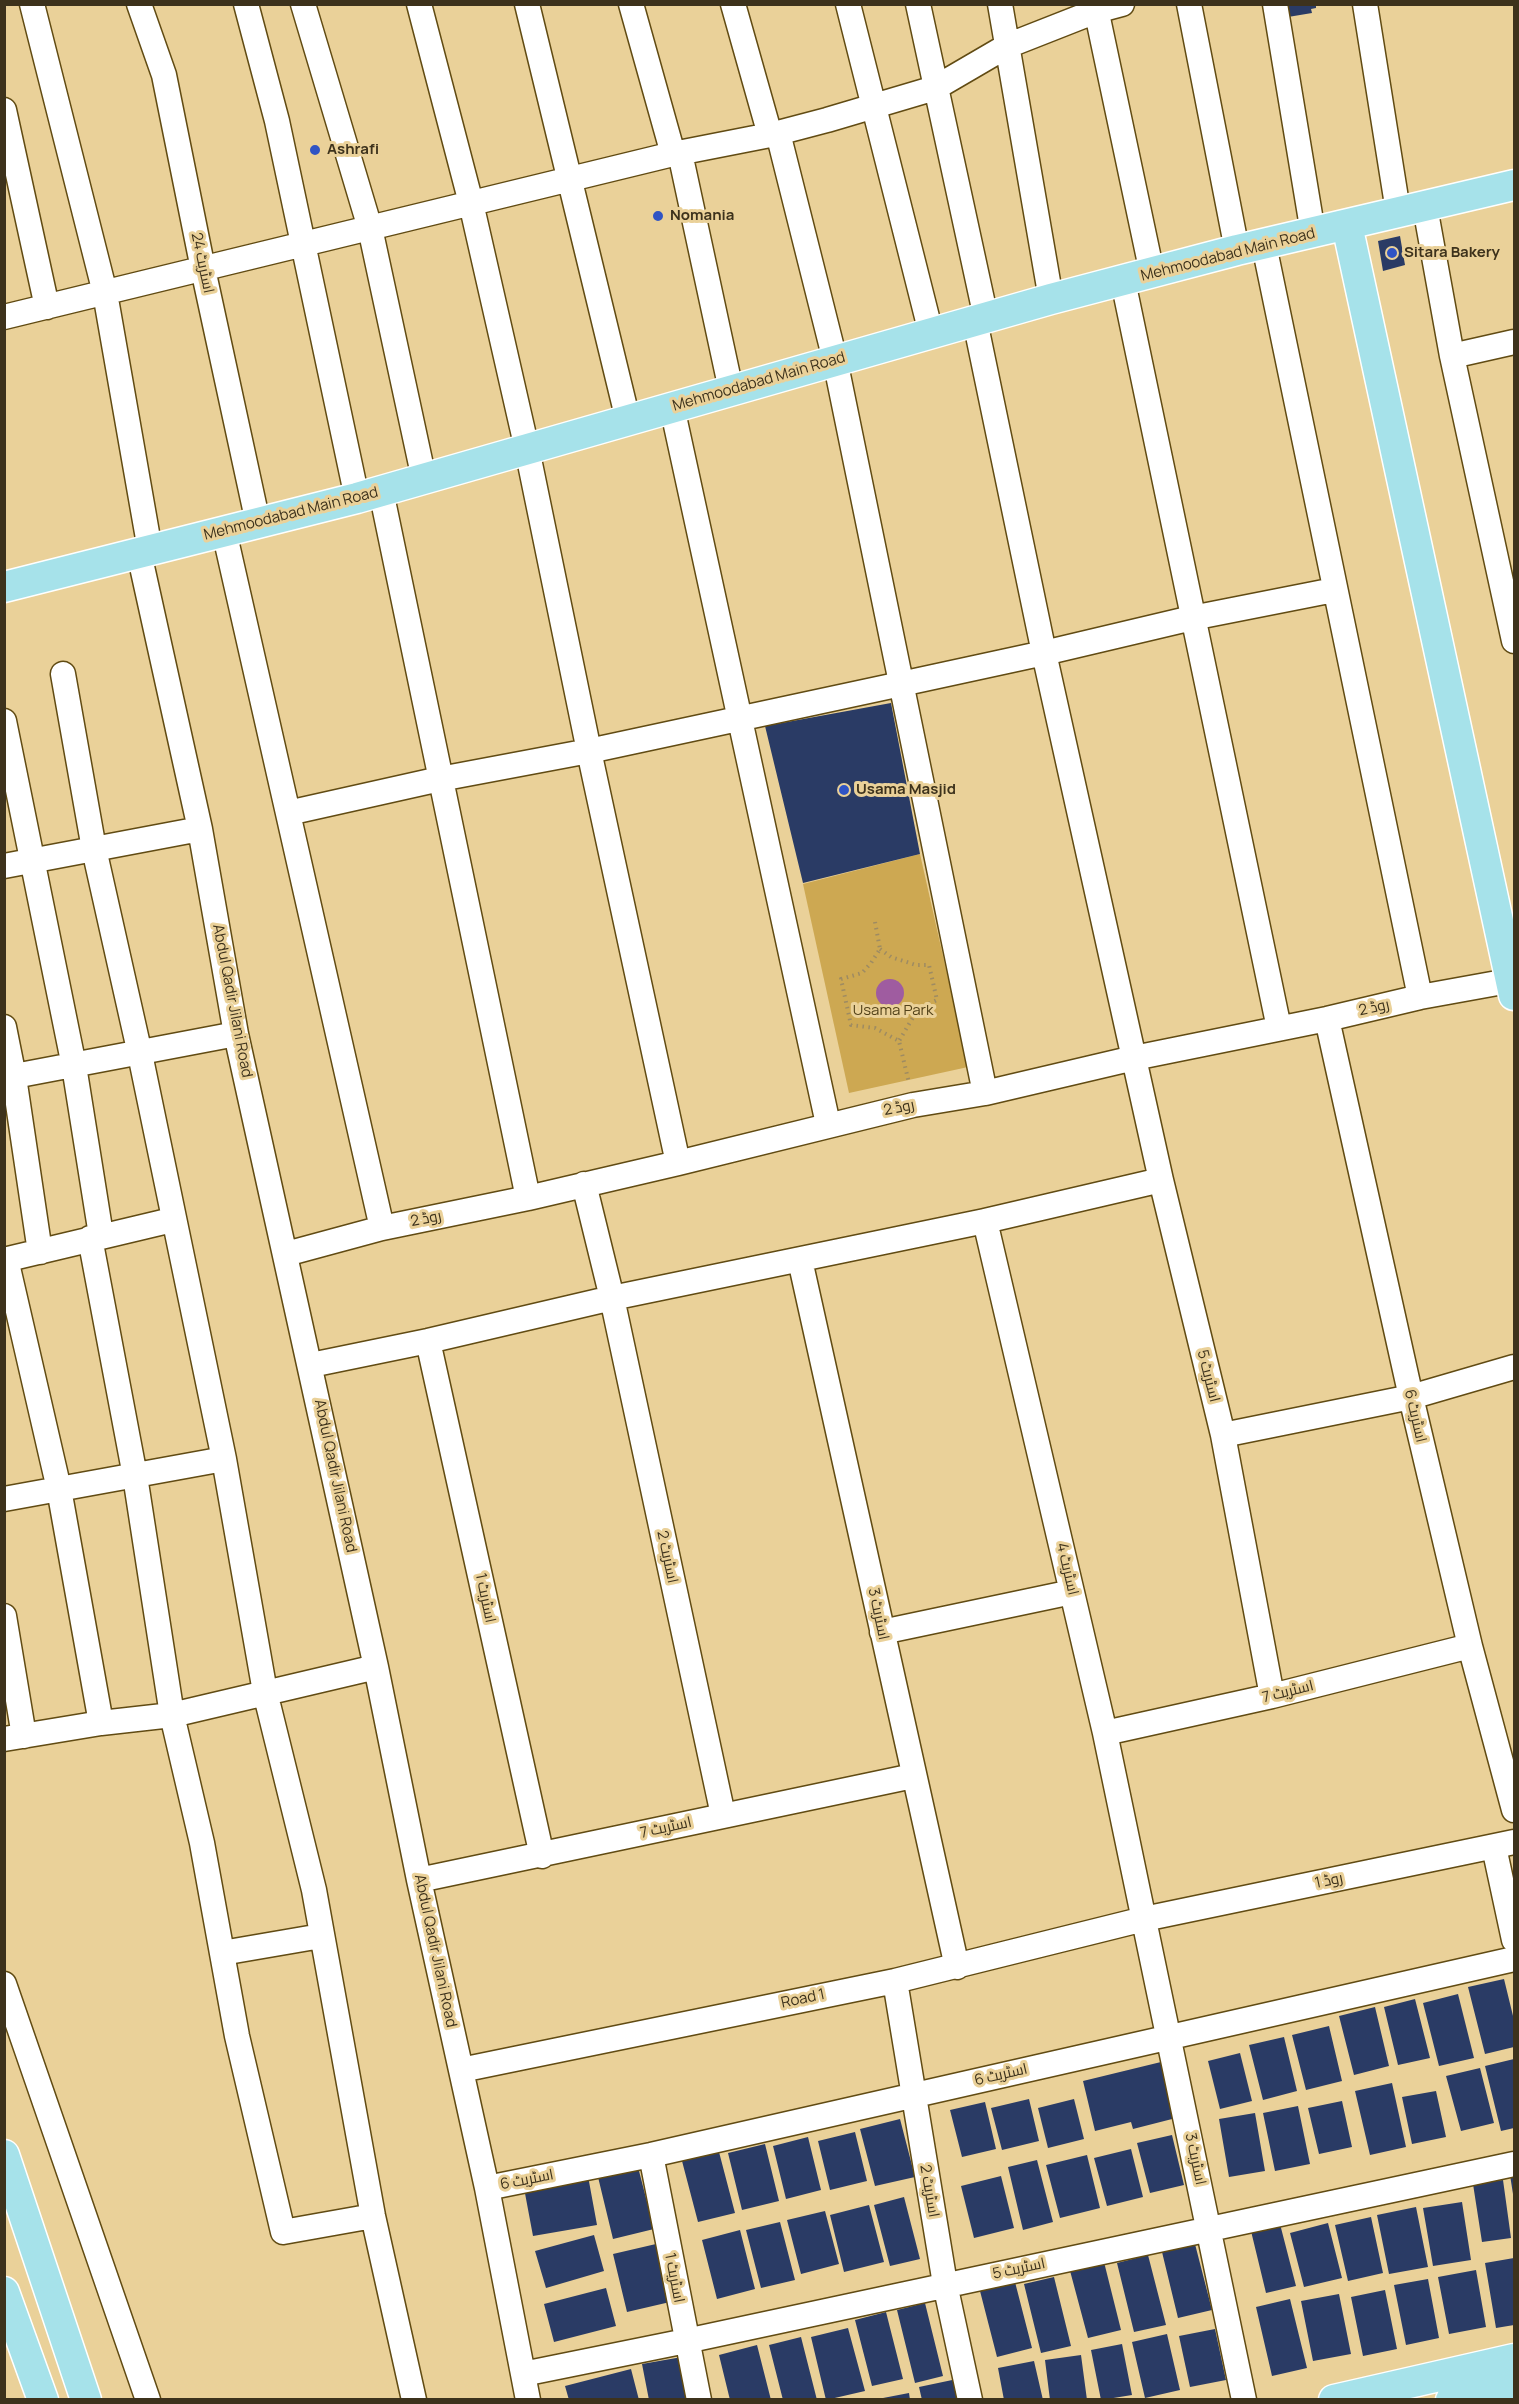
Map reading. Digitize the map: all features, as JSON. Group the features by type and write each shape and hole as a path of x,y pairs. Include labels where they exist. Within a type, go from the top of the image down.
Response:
{"main road":[{"name":"Mehmoodabad Main Road","path":"4,587 369,495 1052,299 1251,247 1515,185"},
{"path":"1347,225 1513,985"},
{"path":"4,2155 86,2400"},
{"path":"4,2292 43,2400"},
{"path":"1334,2400 1515,2359"},
{"path":"1451,2400 1515,2386"}],"street":[{"name":"Abdul Qadir Jilani Road","path":"32,4 105,293 145,551 200,829 236,1034 376,1667 460,2070 487,2188 528,2400"},
{"name":"اسٹریٹ 24","path":"139,4 164,75 258,523"},
{"path":"246,4 277,121 304,244 440,778 528,1198"},
{"path":"303,4 370,228 424,479"},
{"path":"419,4 471,203 527,449 589,751 678,1163"},
{"path":"527,4 628,420"},
{"path":"631,4 676,154 731,390"},
{"path":"733,4 774,134 835,360 985,1093"},
{"path":"848,4 931,333"},
{"name":"اسٹریٹ 5","path":"918,4 981,319 1044,653 1161,1180 1223,1435 1272,1696"},
{"path":"1000,4 1052,299"},
{"path":"5,316 570,179 774,134 935,88 1007,46 1095,8 1122,4"},
{"path":"1189,4 1251,247 1334,590 1420,997"},
{"path":"1275,4 1313,233"},
{"path":"1365,4 1411,209 1452,356 1515,641"},
{"path":"1095,8 1152,273"},
{"path":"4,110 47,307"},
{"path":"1123,281 1279,1028"},
{"path":"1452,356 1515,342"},
{"path":"672,407 738,719 828,1124"},
{"path":"224,531 382,1228"},
{"path":"288,813 440,778 589,751 1044,653 1192,618 1334,590"},
{"path":"63,674 94,849 140,1054 172,1220 224,1459 265,1692 314,1890 373,2216 414,2400"},
{"path":"4,721 74,1066 95,1237 172,1715 202,1843 237,2036 283,2232 373,2216"},
{"path":"4,866 200,829"},
{"name":"روڈ 2","path":"286,1254 382,1228 528,1198 913,1105 985,1093 1134,1058 1327,1019 1420,997 1513,985"},
{"name":"اسٹریٹ 6","path":"1327,1019 1411,1397 1470,1646 1515,1810"},
{"path":"4,1026 9,1077 40,1252"},
{"path":"9,1077 236,1034"},
{"path":"311,1365 429,1341 612,1298 985,1221 1161,1180"},
{"name":"اسٹریٹ 2","path":"584,1184 612,1298 723,1815"},
{"path":"101,1723 59,1489 5,1259 172,1220"},
{"name":"اسٹریٹ 4","path":"985,1221 1105,1733 1144,1919"},
{"name":"اسٹریٹ 3","path":"800,1260 957,1967"},
{"name":"اسٹریٹ 1","path":"429,1341 542,1856"},
{"path":"1223,1435 1411,1397 1515,1367"},
{"path":"4,1499 224,1459"},
{"path":"882,1632 1072,1592"},
{"path":"4,1616 14,1737 101,1723 172,1715 376,1667"},
{"name":"اسٹریٹ 7","path":"1105,1733 1272,1696 1470,1646"},
{"name":"اسٹریٹ 7","path":"420,1880 913,1776"},
{"path":"1504,1845 1515,1940"},
{"name":"روڈ 1","path":"1144,1919 1504,1845"},
{"name":"اسٹریٹ 3","path":"1144,1919 1245,2400"},
{"name":"Road 1","path":"460,2070 895,1981 1144,1919"},
{"path":"222,1953 321,1936"},
{"name":"اسٹریٹ 6","path":"487,2188 651,2155 1515,1959"},
{"name":"اسٹریٹ 2","path":"895,1981 945,2284 970,2400"},
{"path":"4,1984 148,2400"},
{"name":"اسٹریٹ 1","path":"651,2155 699,2400"},
{"name":"اسٹریٹ 5","path":"523,2374 1515,2164"}],"path":[{"path":"875,922 880,949 872,963 862,974 841,979 851,1025 875,1028 899,1041"},
{"path":"880,949 891,957 916,965 929,965 937,1000 924,1006 915,1014 899,1041 907,1073"}],"green space":[{"name":"Usama Park","path":"920,854 968,1067 849,1093 803,884"}],"shaded area":[{"path":"890,979 900,983 904,993 900,1003 890,1007 880,1003 876,993 880,983"}],"building":[{"path":"1286,4 1316,4 1316,8 1311,9 1312,13 1288,17"},
{"name":"Sitara Bakery","path":"1400,236 1405,265 1383,271 1378,241"},
{"name":"Usama Masjid","path":"891,703 920,854 803,883 765,726"},
{"path":"1504,1979 1514,2020 1514,2047 1485,2054 1468,1987"},
{"path":"1458,1994 1474,2058 1439,2066 1423,2003"},
{"path":"1415,1999 1430,2058 1398,2065 1384,2007"},
{"path":"1375,2007 1389,2066 1354,2075 1339,2016"},
{"path":"1329,2026 1342,2081 1306,2090 1292,2035"},
{"path":"1284,2037 1297,2091 1263,2100 1249,2045"},
{"path":"1240,2053 1252,2101 1220,2109 1208,2061"},
{"path":"1514,2059 1514,2128 1501,2131 1485,2066"},
{"path":"1161,2062 1176,2118 1133,2129 1131,2122 1095,2131 1083,2081"},
{"path":"1480,2068 1494,2123 1461,2131 1446,2076"},
{"path":"1392,2083 1406,2147 1370,2155 1355,2091"},
{"path":"1436,2091 1446,2137 1412,2144 1402,2097"},
{"path":"1029,2099 1039,2141 1002,2150 991,2108"},
{"path":"1074,2099 1084,2139 1048,2148 1038,2108"},
{"path":"1342,2101 1352,2147 1319,2154 1308,2108"},
{"path":"985,2102 996,2149 962,2157 950,2110"},
{"path":"1298,2106 1310,2164 1275,2171 1263,2113"},
{"path":"1255,2113 1265,2171 1229,2177 1219,2119"},
{"path":"900,2119 915,2177 875,2186 860,2129"},
{"path":"855,2132 867,2181 830,2190 818,2141"},
{"path":"1172,2135 1184,2185 1150,2193 1137,2143"},
{"path":"808,2137 821,2190 786,2199 773,2146"},
{"path":"765,2144 779,2201 742,2210 728,2153"},
{"path":"1131,2149 1143,2197 1107,2206 1094,2158"},
{"path":"719,2152 735,2213 698,2222 682,2161"},
{"path":"1087,2155 1100,2208 1060,2218 1046,2165"},
{"path":"1037,2160 1053,2222 1023,2230 1008,2167"},
{"path":"638,2167 654,2229 613,2239 598,2177"},
{"path":"1514,2174 1514,2194 1513,2194 1510,2175"},
{"path":"588,2176 597,2225 533,2236 524,2188"},
{"path":"1001,2176 1014,2228 974,2238 961,2186"},
{"path":"1503,2180 1511,2238 1482,2242 1473,2184"},
{"path":"904,2197 920,2259 890,2266 874,2205"},
{"path":"1462,2202 1471,2260 1433,2266 1423,2208"},
{"path":"869,2205 884,2262 844,2272 830,2215"},
{"path":"1416,2207 1428,2267 1389,2274 1377,2215"},
{"path":"825,2211 839,2264 801,2274 787,2220"},
{"path":"1371,2217 1383,2273 1348,2281 1335,2225"},
{"path":"780,2222 795,2280 761,2288 746,2230"},
{"path":"1328,2223 1342,2278 1304,2287 1290,2233"},
{"path":"1280,2224 1296,2286 1266,2293 1251,2231"},
{"path":"740,2230 755,2289 717,2299 702,2240"},
{"path":"594,2235 604,2271 546,2288 535,2251"},
{"path":"656,2244 670,2302 627,2312 613,2254"},
{"path":"1195,2244 1212,2310 1178,2318 1162,2252"},
{"path":"1148,2255 1166,2325 1134,2332 1117,2263"},
{"path":"1103,2258 1121,2330 1088,2338 1069,2267"},
{"path":"1514,2258 1514,2325 1496,2328 1485,2263"},
{"path":"1476,2270 1486,2327 1449,2334 1438,2277"},
{"path":"1054,2277 1071,2346 1041,2353 1024,2284"},
{"path":"1428,2279 1439,2338 1406,2345 1394,2285"},
{"path":"1015,2282 1032,2348 997,2357 980,2291"},
{"path":"606,2288 616,2326 554,2342 544,2304"},
{"path":"1385,2290 1397,2349 1363,2356 1351,2297"},
{"path":"1339,2294 1351,2354 1313,2361 1301,2301"},
{"path":"1290,2299 1307,2368 1272,2376 1256,2307"},
{"path":"925,2303 943,2376 915,2383 897,2310"},
{"path":"886,2312 903,2379 872,2386 855,2320"},
{"path":"848,2328 865,2391 826,2400 811,2337"},
{"path":"1215,2329 1226,2380 1190,2387 1179,2336"},
{"path":"1167,2334 1180,2390 1145,2398 1132,2342"},
{"path":"801,2337 817,2400 783,2400 769,2345"},
{"path":"1122,2344 1132,2395 1101,2400 1091,2350"},
{"path":"757,2345 771,2400 730,2400 719,2355"},
{"path":"1081,2355 1087,2400 1050,2400 1045,2360"},
{"path":"682,2357 690,2400 649,2400 642,2364"},
{"path":"1034,2361 1043,2400 1004,2400 998,2368"},
{"path":"631,2369 639,2400 569,2400 565,2386"},
{"path":"957,2379 962,2400 922,2400 919,2387"},
{"path":"909,2393 910,2400 883,2400 883,2398"}],"place":[{"name":"Ashrafi","path":"315,150"},
{"name":"Nomania","path":"658,216"},
{"name":"Sitara Bakery","path":"1392,253"},
{"name":"Usama Masjid","path":"844,790"}]}
